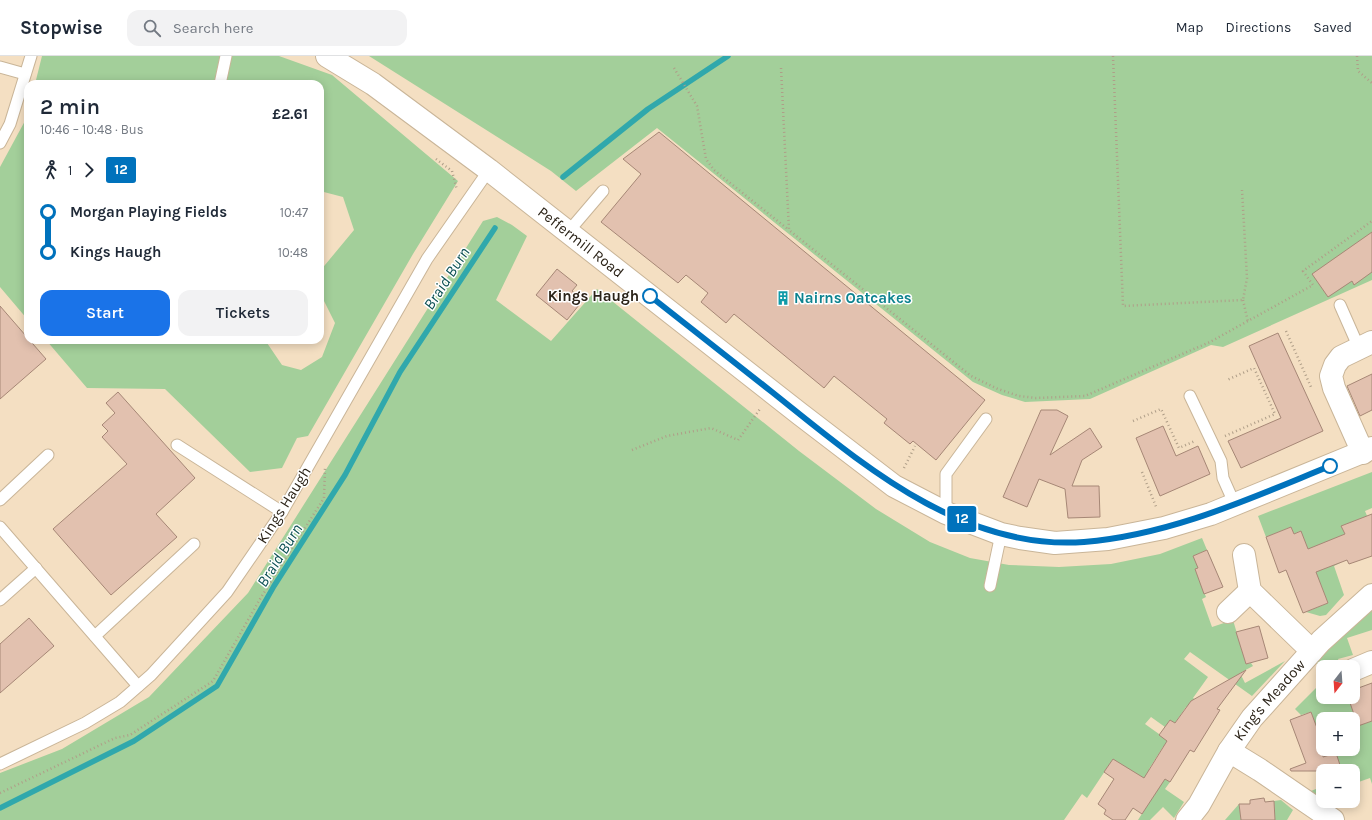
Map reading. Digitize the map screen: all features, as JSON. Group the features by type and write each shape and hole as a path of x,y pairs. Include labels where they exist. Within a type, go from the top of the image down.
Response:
{"main road":[{"name":"Peffermill Road","path":"327,56 372,84 489,170 771,392 894,486 946,513 1002,534 1056,542 1083,542 1164,528 1235,504 1367,450 1334,388 1331,376 1335,365 1342,357 1366,345"},
{"path":"1228,612 1250,591 1244,555"},
{"name":"King's Meadow","path":"1250,591 1312,652"},
{"name":"King's Meadow","path":"1187,820 1199,805 1229,751 1252,718 1343,620 1372,595"},
{"path":"1360,667 1372,662"},
{"name":"King's Meadow","path":"1229,751 1333,820"}],"lane":[{"path":"0,143 10,124 31,56"},
{"path":"221,80 226,56"},
{"path":"0,66 25,74"},
{"name":"Kings Haugh","path":"0,764 85,723 120,702 188,636 227,592 282,512 427,259 489,170"},
{"path":"568,232 603,191"},
{"path":"1340,305 1366,345"},
{"path":"1190,396 1221,461 1223,478 1235,504"},
{"path":"946,513 946,474 986,419"},
{"path":"178,445 282,512"},
{"path":"0,500 48,455"},
{"path":"0,527 138,686"},
{"path":"990,586 1002,534"},
{"path":"94,636 194,544"},
{"path":"0,600 36,568"}],"path":[{"path":"1113,56 1123,306 1243,300"},
{"path":"1357,56 1358,71 1372,84"},
{"path":"674,68 697,106 706,158 714,170 971,376 998,389 1020,396 1036,398 1085,396 1210,342 1313,285 1304,271 1372,222"},
{"path":"781,68 789,230"},
{"path":"1242,190 1247,278 1243,300 1248,322"},
{"path":"1132,421 1161,409 1179,448 1275,414 1254,368 1227,380"},
{"path":"632,450 667,436 711,428 738,440 771,392"},
{"path":"894,486 915,446"},
{"path":"0,793 114,738 130,735 213,682 260,599 324,498 325,468"},
{"path":"1142,472 1164,528"}],"green space":[{"path":"42,56 279,56 332,75 458,181 413,254 308,436 297,438 282,468 250,472 165,389 87,388 49,344 268,344 282,365 301,370 322,357 335,323 324,301 324,266 354,230 343,197 324,192 324,80 36,80"},
{"path":"369,56 1372,56 1372,280 1223,347 1211,345 1090,399 1025,402 1002,395 973,382 657,128 576,191 551,171"},
{"path":"24,123 24,315 0,287 0,167"},
{"path":"497,217 512,225 527,236 496,300 551,341 597,289 799,451 876,509 930,542 970,558 1009,565 1059,567 1111,564 1160,554 1202,538 1207,550 1193,556 1197,564 1211,558 1212,563 1195,569 1206,597 1202,599 1212,627 1233,620 1246,664 1251,663 1253,666 1240,673 1245,683 1285,661 1252,696 1190,652 1184,659 1208,677 1193,698 1217,715 1206,721 1186,707 1175,723 1170,720 1165,727 1151,717 1145,724 1187,754 1184,760 1163,747 1149,769 1170,782 1165,789 1184,802 1174,818 1163,807 1150,820 1138,820 1150,801 1113,759 1087,798 1082,794 1064,820 0,820 0,773 62,749 149,697 248,593 483,221"},
{"path":"1372,472 1372,508 1365,511 1372,528 1342,526 1345,534 1331,540 1340,563 1334,566 1344,595 1326,615 1320,616 1306,612 1328,603 1320,583 1306,573 1290,580 1288,576 1331,560 1311,556 1300,531 1294,534 1291,527 1266,537 1258,516"},
{"path":"1372,608 1372,630 1347,638 1353,655 1338,660 1316,660"},
{"path":"1316,688 1316,704 1350,704 1353,712 1316,712 1316,725 1311,712 1301,715 1295,709"},
{"path":"1372,721 1372,784 1370,778 1360,782 1360,764 1340,764 1337,756 1360,756 1360,725"},
{"path":"1316,789 1316,795 1311,791"},
{"path":"1281,800 1293,810 1287,820 1275,820 1274,801"},
{"path":"1239,804 1241,820 1225,820"}],"building":[{"name":"Nairns Oatcakes","path":"659,132 985,400 936,460 913,441 910,444 884,423 887,419 834,376 824,388 734,314 726,323 701,302 708,293 686,275 678,283 601,222 641,174 623,159"},
{"path":"1372,232 1372,272 1354,285 1352,281 1328,297 1312,274"},
{"path":"557,269 577,285 572,291 583,300 567,320 536,295"},
{"path":"0,306 24,334 24,344 33,344 46,359 0,399"},
{"path":"1278,333 1323,431 1241,468 1228,441 1281,418 1249,346"},
{"path":"1372,374 1372,410 1360,416 1347,386"},
{"path":"118,392 195,478 156,514 177,537 111,595 53,529 127,464 102,437 108,431 102,425 115,413 106,403"},
{"path":"1041,410 1057,410 1068,416 1050,455 1090,428 1102,447 1082,460 1072,486 1099,486 1100,517 1068,518 1065,489 1039,479 1027,507 1003,497"},
{"path":"1163,426 1176,456 1198,446 1210,474 1160,496 1136,438"},
{"path":"1372,514 1372,556 1349,564 1347,560 1316,572 1328,603 1303,613 1286,570 1279,573 1266,537 1291,527 1294,534 1301,531 1308,549 1345,534 1341,526"},
{"path":"1207,550 1223,587 1204,594 1195,569 1198,568 1193,556"},
{"path":"29,618 54,646 0,693 0,644"},
{"path":"1259,626 1268,658 1246,664 1236,632"},
{"path":"1246,670 1217,709 1220,710 1194,752 1190,750 1170,782 1165,779 1142,814 1133,808 1125,820 1113,820 1104,814 1106,810 1098,804 1114,779 1104,772 1113,759 1144,778 1167,741 1159,735 1170,720 1175,723 1191,701"},
{"path":"1372,683 1372,721 1360,725 1360,712 1353,712 1350,704 1360,704 1360,687"},
{"path":"1311,712 1316,725 1316,756 1337,756 1340,764 1316,764 1316,771 1291,771 1290,769 1306,763 1290,720"},
{"path":"1264,798 1265,802 1274,801 1275,820 1241,820 1239,804 1250,804 1250,800"}],"waterway":[{"name":"Braid Burn","path":"563,177 648,109 728,56"},
{"name":"Braid Burn","path":"0,808 134,741 217,686 274,586 345,475 400,372 495,228"}],"bus line":[{"name":"12","path":"650,296 894,486 921,502 1002,534 1038,541 1083,542 1108,539 1164,528 1212,514 1330,466"}],"place":[{"name":"Kings Haugh","path":"650,296"},
{"name":"Nairns Oatcakes","path":"783,298"}]}
